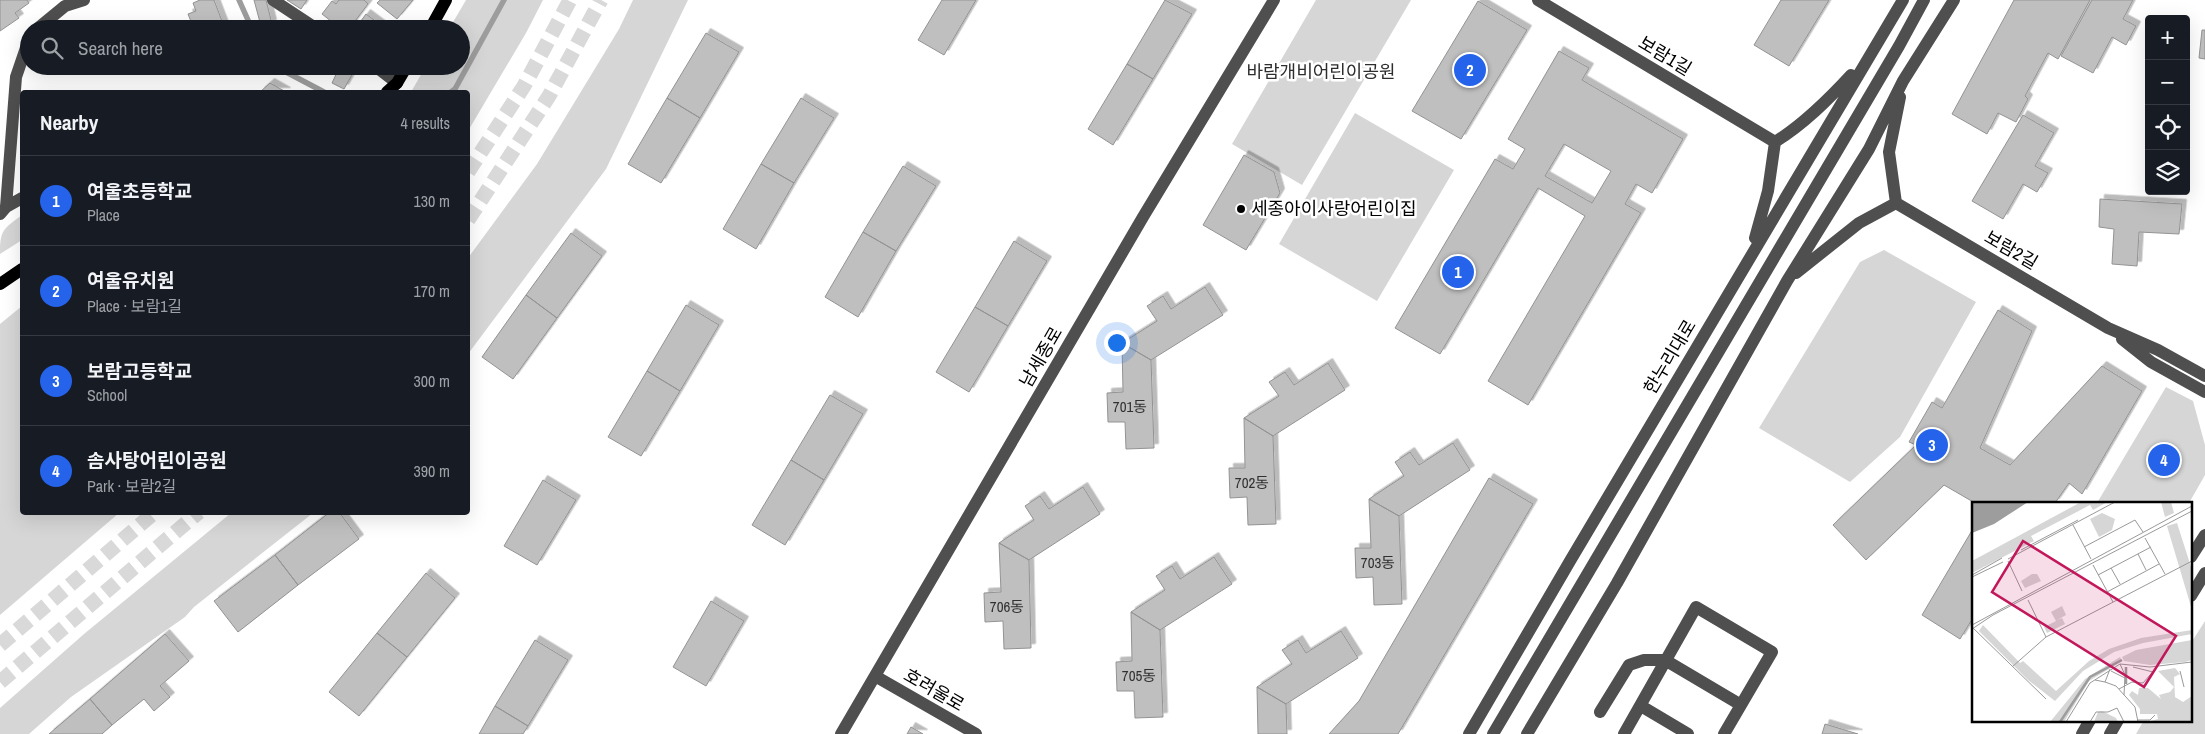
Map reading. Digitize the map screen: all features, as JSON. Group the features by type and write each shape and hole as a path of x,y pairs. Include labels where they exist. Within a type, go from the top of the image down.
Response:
{"main road":[{"path":"435,20 446,0"},
{"path":"389,90 397,83 402,75"},
{"path":"0,284 20,270"}],"street":[{"path":"48,20 65,6 84,0"},
{"path":"273,0 304,20"},
{"name":"남세종로","path":"841,734 1142,217 1274,0"},
{"name":"보람1길","path":"1538,0 1774,142"},
{"name":"한누리대로","path":"1469,734 1903,0"},
{"path":"1493,734 1924,0"},
{"path":"1527,734 1617,583 1787,281 1869,149 1903,81 1954,0"},
{"path":"1751,255 1768,191 1774,142 1793,131 1826,102 1869,56"},
{"path":"3,211 16,77 20,65"},
{"path":"387,75 397,83"},
{"path":"1787,281 1859,223 1896,203 1889,152 1903,81"},
{"path":"3,211 20,199"},
{"name":"보람2길","path":"1896,203 2108,328 2158,350 2205,376"},
{"name":"보람2길","path":"2108,328 2152,362 2205,392"},
{"path":"2192,555 2205,535"},
{"path":"2192,594 2205,573"},
{"path":"1624,734 1696,607 1772,652 1724,734"},
{"path":"1600,712 1629,665 1644,660 1665,660 1741,705"},
{"name":"호려울로","path":"875,676 976,734"},
{"path":"1641,706 1688,734"},
{"path":"2082,734 2089,722"},
{"path":"2110,734 2117,722"}],"green space":[{"path":"466,0 543,0 526,33 470,128 470,90 412,90 421,75 470,75 470,20 454,20"},
{"path":"633,0 688,0 606,169 470,351 470,255 537,164 619,29"},
{"name":"바람개비어린이공원","path":"1316,0 1411,0 1302,185 1232,144"},
{"path":"1355,113 1454,170 1377,301 1279,244"},
{"path":"20,217 20,241 0,254 2,235"},
{"path":"1884,250 1976,302 1900,437 1850,482 1759,428 1860,262"},
{"path":"20,308 20,515 117,515 0,615 0,324"},
{"path":"2166,387 2193,401 2205,445 2205,475 2190,502 2098,502"},
{"path":"229,515 310,515 194,607 185,617 71,697 29,734 0,734 0,708 84,634"},
{"path":"2205,621 2205,734 2136,734 2143,722 2192,722 2192,641"}],"building":[{"path":"0,0 27,0 29,3 15,13 19,18 0,31"},
{"path":"200,0 214,0 222,20 190,20 188,14 196,11 193,3"},
{"path":"254,0 266,0 271,20 259,20"},
{"path":"287,0 307,0 301,9"},
{"path":"339,0 364,0 368,4 356,20 330,20 322,14 332,1 336,4"},
{"path":"380,0 413,0 397,19 377,3"},
{"path":"942,0 976,0 944,55 918,40"},
{"path":"1165,0 1192,14 1153,79 1127,64"},
{"path":"1781,0 1829,0 1789,66 1754,45"},
{"path":"2014,0 2090,0 2058,59 2048,53 2025,96 2028,99 2016,122 1998,113 1987,134 1952,114"},
{"path":"2092,0 2133,0 2123,19 2136,26 2126,45 2112,37 2093,73 2061,56"},
{"path":"1478,1 1527,30 1461,139 1412,111"},
{"path":"366,14 374,20 362,20"},
{"path":"2202,30 2205,30 2205,59 2199,58"},
{"path":"706,33 739,52 700,118 667,98"},
{"path":"1559,51 1589,68 1582,80 1683,139 1652,193 1636,184 1625,204 1641,213 1528,405 1488,381 1585,216 1538,188 1440,354 1395,328 1495,159 1513,169 1525,149 1508,139","holes":["1564,144 1611,171 1592,203 1545,176"]},
{"path":"1127,64 1153,79 1113,145 1088,129"},
{"path":"336,75 352,75 344,89 332,83"},
{"path":"270,83 282,90 262,90"},
{"path":"667,98 700,118 661,183 628,164"},
{"path":"801,98 834,118 794,183 761,164"},
{"path":"2023,115 2054,133 2035,166 2048,173 2037,192 2023,184 2003,219 1972,201"},
{"name":"세종아이사랑어린이집","path":"1244,155 1274,172 1280,193 1246,250 1203,225"},
{"path":"761,164 794,183 756,249 723,229"},
{"path":"903,166 936,186 896,251 863,232"},
{"path":"2100,199 2182,204 2179,234 2139,232 2137,266 2112,264 2114,229 2099,227"},
{"path":"863,232 896,251 858,317 825,297"},
{"path":"571,233 602,256 557,318 526,295"},
{"path":"1014,241 1047,261 1008,326 975,307"},
{"path":"1205,287 1223,315 1151,360 1122,343 1157,321 1147,306 1163,296 1171,309"},
{"path":"526,295 557,318 513,379 482,357"},
{"path":"686,305 719,325 680,391 647,371"},
{"path":"975,307 1008,326 969,392 936,372"},
{"path":"1998,310 2032,331 1980,448 2010,465 2102,366 2142,391 2082,494 2069,483 2056,502 1973,502 1944,485 1866,560 1833,525 1916,445 1909,442 1932,402 1942,408"},
{"path":"1122,343 1151,360 1154,448 1126,449 1125,422 1108,422 1107,393 1123,392"},
{"path":"1328,363 1345,390 1273,436 1244,418 1279,396 1269,382 1285,372 1294,385"},
{"path":"647,371 680,391 641,456 608,437"},
{"path":"830,395 863,414 824,480 791,460"},
{"path":"1244,418 1273,436 1276,524 1248,525 1247,497 1230,498 1229,468 1245,468"},
{"path":"1453,443 1470,470 1399,516 1369,499 1404,476 1395,462 1410,452 1419,465"},
{"path":"791,460 824,480 785,545 752,525"},
{"path":"1489,478 1533,504 1398,734 1329,734 1359,701"},
{"path":"543,480 576,500 537,565 504,546"},
{"path":"1083,487 1100,514 1029,560 999,543 1034,520 1025,506 1040,496 1049,509"},
{"path":"1369,499 1399,516 1402,604 1374,605 1373,577 1356,578 1355,548 1371,548"},
{"path":"326,515 341,515 359,539 298,585 275,555"},
{"path":"1972,530 1972,622 1960,639 1922,615"},
{"path":"999,543 1029,560 1031,648 1004,649 1003,621 985,622 984,593 1001,592"},
{"path":"275,555 298,585 238,632 214,601"},
{"path":"1214,557 1232,584 1160,630 1131,612 1165,590 1156,576 1172,566 1180,579"},
{"path":"426,573 455,598 407,657 377,633"},
{"path":"711,601 744,621 706,686 673,667"},
{"path":"1131,612 1160,630 1163,717 1135,718 1134,691 1117,691 1116,662 1132,661"},
{"path":"1341,631 1358,658 1286,704 1257,687 1292,664 1282,650 1298,640 1306,653"},
{"path":"377,633 407,657 359,716 329,692"},
{"path":"165,634 189,661 160,686 170,697 154,711 144,699 112,725 90,699"},
{"path":"535,640 568,660 528,726 495,706"},
{"path":"1257,687 1286,704 1287,734 1258,734"},
{"path":"90,699 112,725 102,734 49,734"},
{"path":"495,706 528,726 523,734 479,734"},
{"path":"1825,724 1858,734 1822,734"},
{"path":"911,727 923,734 907,734"}],"waterway":[{"path":"239,0 248,20"},
{"path":"470,62 504,0"},
{"path":"292,75 320,90"},
{"path":"454,90 463,75"}],"tunnel":[{"path":"470,169 524,86 570,0"},
{"path":"470,217 549,96 601,0"},
{"path":"0,645 152,515"},
{"path":"0,682 195,515"}],"place":[{"name":"여울유치원","path":"1470,70"},
{"name":"세종아이사랑어린이집","path":"1241,209"},
{"name":"여울초등학교","path":"1458,272"},
{"name":"보람고등학교","path":"1932,445"},
{"name":"솜사탕어린이공원","path":"2164,460"}]}
